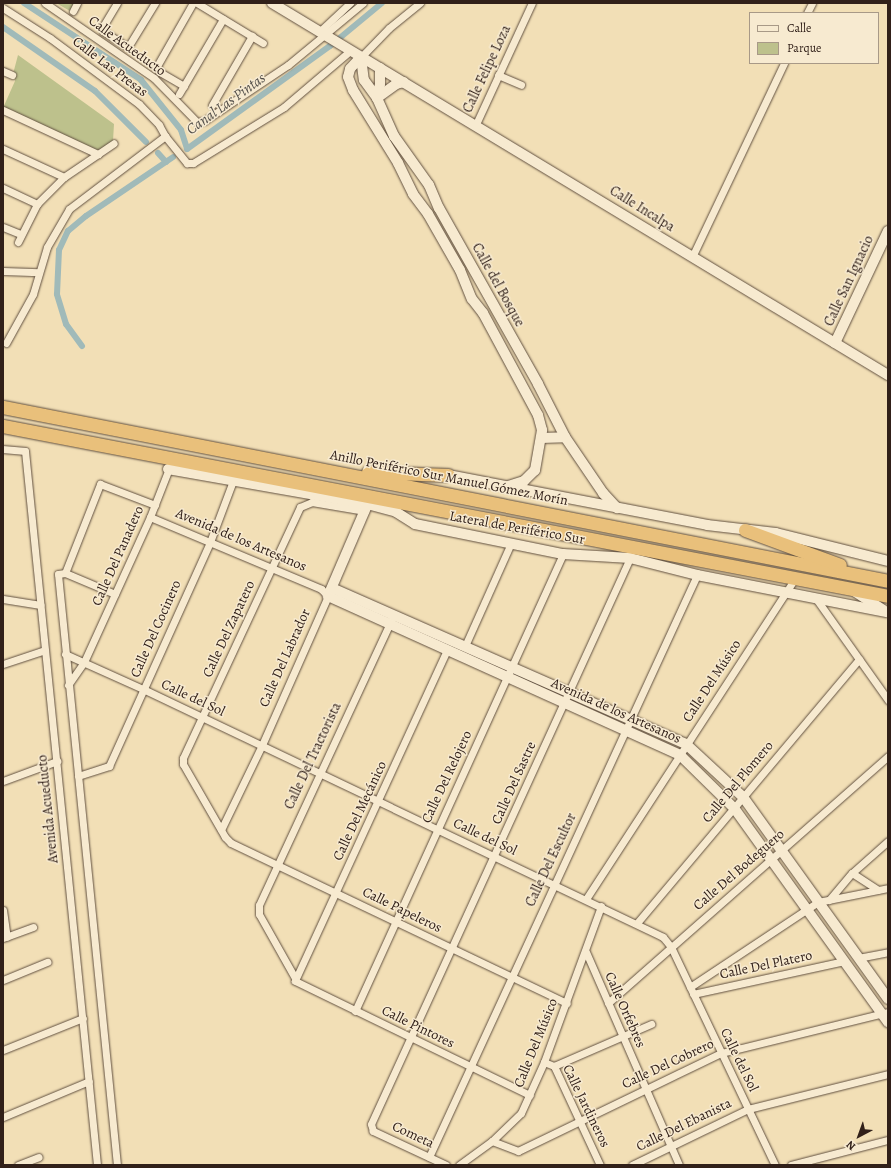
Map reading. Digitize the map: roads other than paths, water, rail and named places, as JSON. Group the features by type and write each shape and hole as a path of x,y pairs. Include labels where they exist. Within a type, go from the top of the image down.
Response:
{"highway":[{"name":"Anillo Periférico Sur Manuel Gómez Morín","path":"3,406 885,580"},
{"path":"3,426 170,464 367,504 795,578 888,596"},
{"path":"322,470 448,476"},
{"path":"745,530 885,580"}],"street":[{"name":"Calle Acueducto","path":"45,3 154,78 198,122 204,121 288,65 363,3"},
{"path":"73,11 77,3"},
{"path":"116,3 102,28 103,31 128,47 155,3"},
{"path":"184,86 160,72 157,66 193,3"},
{"path":"197,3 264,43"},
{"path":"272,3 348,47 361,57 388,28 420,3"},
{"path":"326,34 350,3"},
{"name":"Calle Felipe Loza","path":"476,124 532,3"},
{"path":"808,12 812,3"},
{"name":"Calle Las Presas","path":"3,8 50,38 139,104 159,125 165,136 186,163 193,163 284,107 348,47"},
{"path":"179,94 223,19"},
{"path":"212,105 252,36"},
{"name":"Calle Incalpa","path":"361,57 476,124 692,257 888,375"},
{"name":"Calle del Bosque","path":"361,57 350,69 348,77 353,90 398,163 413,194 428,214 460,270 472,299 483,313 507,355 538,415 541,438 535,470 524,481 506,487"},
{"name":"Calle del Bosque","path":"361,57 364,80 377,98 394,136 429,185 439,208 538,384 565,437 603,494 617,508"},
{"path":"692,257 784,64"},
{"path":"377,98 380,84 380,68"},
{"path":"3,71 12,76"},
{"path":"498,75 521,85"},
{"path":"377,98 396,84 404,82"},
{"path":"353,90 377,98"},
{"path":"3,111 98,154"},
{"path":"6,343 33,294 47,247 69,209 165,136"},
{"path":"18,242 20,234 37,204 64,177 114,143"},
{"path":"3,149 64,177"},
{"path":"3,188 37,204"},
{"path":"3,227 20,234"},
{"name":"Calle San Ignacio","path":"835,343 888,231"},
{"path":"3,271 39,272"},
{"path":"3,400 21,410"},
{"path":"541,438 565,437"},
{"name":"Avenida Acueducto","path":"3,449 25,451 97,1165"},
{"name":"Calle Del Panadero","path":"68,685 84,662 150,517 170,464"},
{"name":"Calle Del Cocinero","path":"78,776 109,766 210,542 235,476"},
{"path":"448,476 617,508 745,530 776,533 888,562"},
{"path":"117,1165 65,654 62,573 100,484 154,505"},
{"name":"Calle Del Zapatero","path":"227,840 182,761 271,567 300,508 305,504 312,502 367,504"},
{"name":"Lateral de Periférico Sur","path":"367,504 396,512 416,524 563,554 630,558 697,575 785,594 887,613"},
{"name":"Calle Del Labrador","path":"221,830 262,745 327,591 367,504"},
{"name":"Avenida de los Artesanos","path":"150,517 327,591 394,614 686,744 743,797 888,999"},
{"path":"465,646 512,543"},
{"name":"Calle Del Relojero","path":"354,1011 563,554"},
{"name":"Calle Del Sastre","path":"370,1128 496,856 630,558"},
{"path":"62,573 115,594"},
{"name":"Calle Del Escultor","path":"429,1157 697,575"},
{"name":"Calle Del Músico","path":"586,899 795,578"},
{"path":"851,589 887,613"},
{"name":"Avenida de los Artesanos","path":"327,591 389,624 680,755 734,808 844,961 885,1013 888,1022"},
{"path":"3,599 41,605"},
{"path":"817,600 888,700"},
{"name":"Calle Del Tractorista","path":"295,980 258,909 277,864 394,614"},
{"path":"3,664 46,650"},
{"name":"Calle Del Mecánico","path":"295,980 380,801 447,650"},
{"name":"Calle del Sol","path":"65,654 320,772 637,923 663,937 671,947 776,1165"},
{"name":"Calle Del Plomero","path":"637,923 859,659"},
{"name":"Calle Del Bodeguero","path":"608,1003 888,756"},
{"path":"3,781 57,761"},
{"name":"Calle Papeleros","path":"227,840 567,1002"},
{"path":"829,900 852,873 888,841"},
{"path":"852,873 878,890"},
{"path":"691,990 808,911 818,902 888,888"},
{"name":"Calle Del Músico","path":"459,1165 492,1141 522,1113 544,1062 567,1002 586,952 601,906"},
{"path":"3,910 5,937 32,927"},
{"name":"Calle Orfebres","path":"586,952 679,1165"},
{"path":"858,958 888,952"},
{"name":"Calle Del Platero","path":"691,990 844,961"},
{"path":"3,980 47,962"},
{"name":"Calle Pintores","path":"295,980 354,1011 530,1095"},
{"name":"Calle Del Cobrero","path":"492,1141 518,1151 721,1053 885,1013"},
{"path":"3,1050 83,1018"},
{"path":"554,1066 651,1024"},
{"name":"Calle Jardineros","path":"544,1062 554,1066 600,1165"},
{"name":"Calle Del Ebanista","path":"632,1165 748,1109 888,1074"},
{"path":"3,1117 89,1081"},
{"name":"Cometa","path":"370,1128 446,1165"},
{"path":"791,1165 888,1140"},
{"path":"18,1165 39,1157"}],"waterway":[{"name":"Canal Las Pintas","path":"24,3 141,80 181,130 187,149 330,46 382,3"},
{"path":"3,27 95,91 146,142"},
{"path":"158,153 166,162"},
{"path":"82,346 66,324 57,294 59,250 68,231 86,216 173,157"}]}
